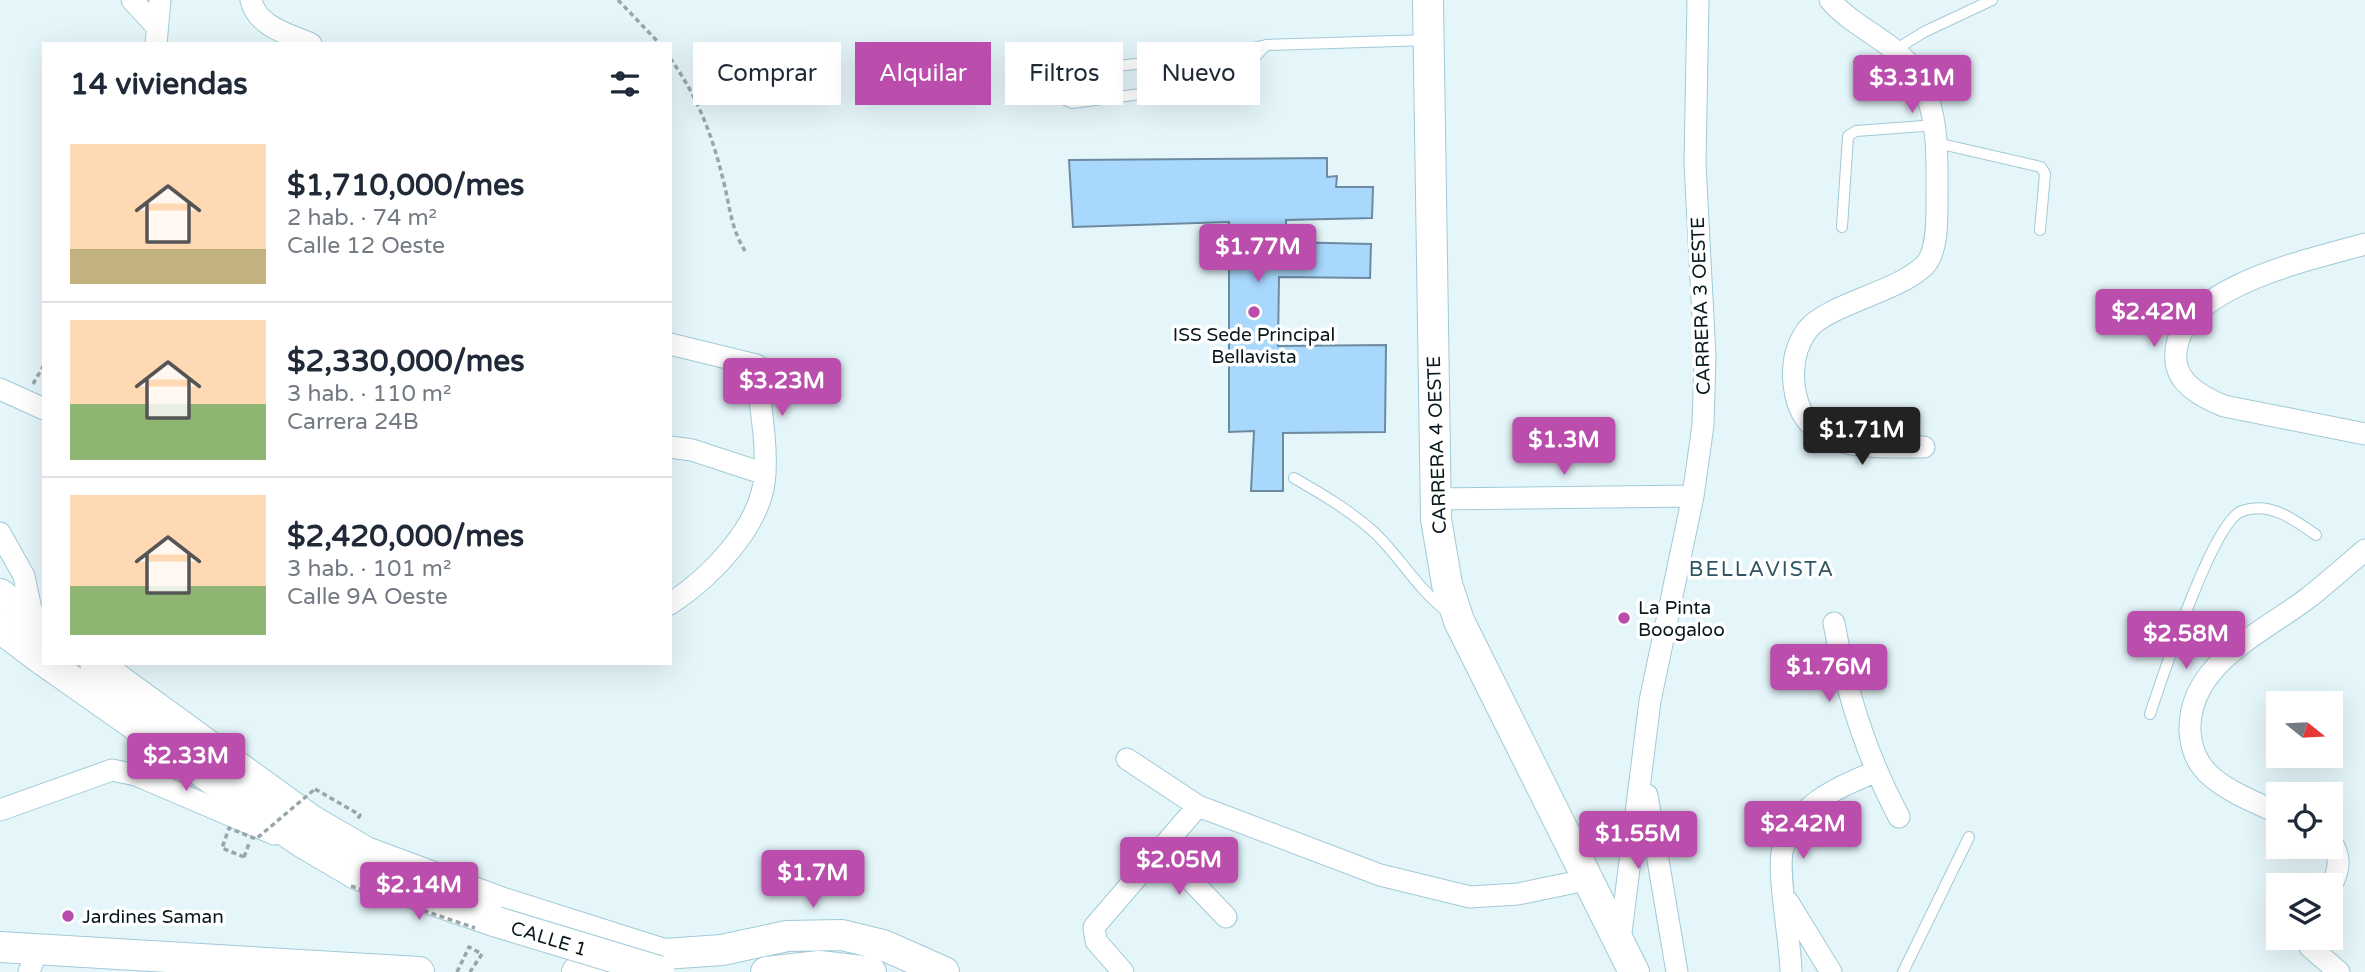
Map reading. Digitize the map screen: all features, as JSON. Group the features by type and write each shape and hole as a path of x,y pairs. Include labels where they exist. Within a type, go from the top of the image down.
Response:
{"main road":[{"name":"CARRERA 4 OESTE","path":"1428,0 1435,499 1447,584 1459,621 1634,972"},
{"path":"0,594 38,623"},
{"name":"CALLE 1","path":"0,628 42,659"},
{"name":"CALLE 1","path":"50,665 300,841 356,874 497,922 663,963"},
{"path":"98,665 311,820 366,852 663,963"},
{"path":"577,972 663,963 787,936 842,935 883,945 944,972"},
{"path":"0,947 33,961 419,972"},
{"path":"618,972 712,966 772,951 821,947 879,959 911,972"},
{"path":"766,972 819,965 871,972"}],"street":[{"path":"132,0 156,35"},
{"path":"156,35 160,0"},
{"path":"251,0 253,10 268,25 306,42"},
{"name":"CARRERA 3 OESTE","path":"1620,941 1642,762 1659,656 1693,496 1703,425 1705,357 1695,163 1698,0"},
{"path":"1830,0 1842,14 1895,50 1927,91 1937,134 1937,207 1934,245 1926,265 1906,279 1809,327 1797,347 1793,368 1801,413 1813,430 1835,441 1869,446 1924,447"},
{"path":"2365,244 2291,266 2216,296 2188,320 2179,335 2175,354 2176,369 2188,385 2204,398 2224,406 2365,434"},
{"path":"672,344 756,365 765,474 753,514 743,533 692,590 672,603"},
{"path":"0,389 42,408"},
{"path":"672,447 692,450 765,474"},
{"path":"1435,499 1693,496"},
{"path":"0,567 5,541"},
{"path":"5,541 24,576 38,623"},
{"path":"2266,807 2212,778 2195,758 2190,716 2196,697 2209,674 2225,656 2309,597 2365,550"},
{"path":"1834,623 1843,675 1875,772 1899,817"},
{"path":"120,665 123,682 133,693"},
{"path":"1127,759 1198,806 1380,874 1470,897 1518,894 1576,882"},
{"path":"1642,762 1677,972"},
{"path":"4,806 112,771 136,775 272,833 300,841"},
{"path":"1791,972 1782,850 1793,827 1806,810 1827,795 1875,772"},
{"path":"1123,972 1096,941 1094,927 1198,806"},
{"path":"1161,849 1226,917"},
{"path":"1785,897 1831,972"},
{"path":"2314,950 2340,972"}],"lane":[{"path":"1895,50 1924,32 1992,0"},
{"path":"1266,45 1242,71 1216,84 1072,103 1061,98 1058,88 1063,78 1075,70 1219,56 1266,45 1429,40"},
{"path":"1842,227 1848,136 1856,131 1937,134 2041,167 2045,174 2040,230"},
{"path":"1294,478 1369,528 1409,577 1459,621"},
{"path":"2150,714 2179,631 2223,527 2241,511 2267,509 2289,516 2316,535"},
{"path":"2179,631 2225,656"},
{"path":"1903,972 1969,836"}],"path":[{"path":"618,0 658,42"},
{"path":"672,61 705,116 725,186 732,230 744,251"},
{"path":"244,857 222,848 229,828 256,839 316,789"},
{"path":"457,972 469,947 482,954 470,972"}],"building":[{"name":"ISS Sede Principal Bellavista","path":"1327,158 1327,177 1337,176 1336,187 1373,187 1372,218 1286,220 1286,242 1371,244 1370,278 1279,277 1278,346 1386,345 1385,432 1283,433 1283,491 1251,491 1254,431 1229,432 1229,222 1073,227 1069,160"}],"place":[{"name":"ISS Sede Principal Bellavista","path":"1254,312"},
{"name":"La Pinta Boogaloo","path":"1624,618"},
{"name":"Jardines Saman","path":"68,916"}],"district":[{"name":"BELLAVISTA","path":"1762,569"}]}
